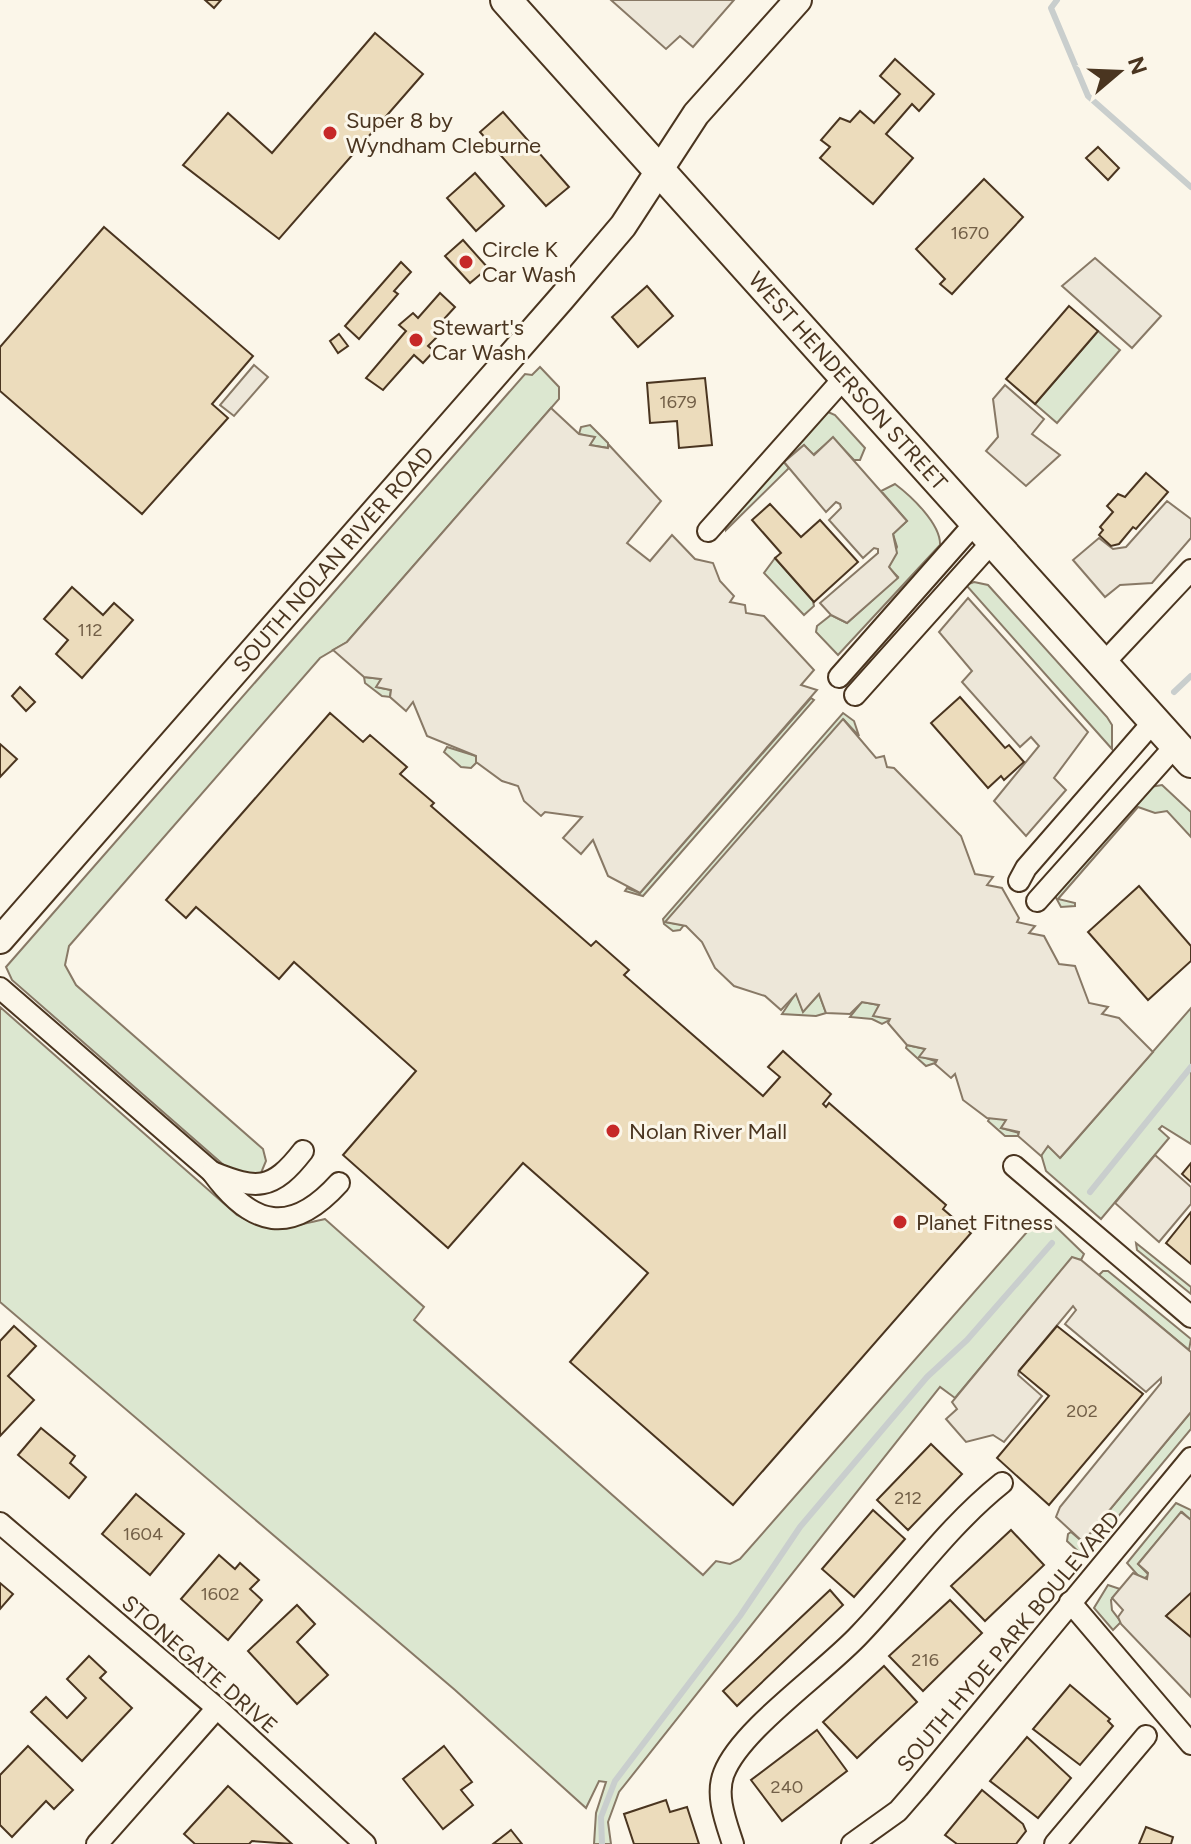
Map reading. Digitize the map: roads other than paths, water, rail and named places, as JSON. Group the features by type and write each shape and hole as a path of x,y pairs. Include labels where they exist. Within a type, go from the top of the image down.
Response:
{"main road":[{"name":"WEST HENDERSON STREET","path":"506,0 1183,754"},
{"name":"SOUTH NOLAN RIVER ROAD","path":"0,940 623,226 696,114 798,0"}],"street":[{"path":"703,526 840,373"},
{"path":"839,677 984,532"},
{"path":"855,695 984,532"},
{"path":"1102,665 1191,570"},
{"path":"1019,881 1026,868 1154,721"},
{"path":"1037,901 1183,754"},
{"path":"0,988 212,1172 242,1208 267,1218 305,1213 321,1204 339,1183"},
{"path":"212,1172 247,1186 261,1185 277,1178 303,1151"},
{"path":"1014,1166 1191,1317"},
{"name":"SOUTH HYDE PARK BOULEVARD","path":"852,1844 874,1831 918,1788 1191,1458"},
{"path":"733,1844 721,1796 722,1777 737,1747 860,1635 970,1509 1002,1483"},
{"name":"STONEGATE DRIVE","path":"0,1523 217,1708 365,1844"},
{"path":"1070,1602 1191,1744"},
{"path":"97,1844 217,1708"},
{"path":"1055,1844 1146,1736"}],"waterway":[{"path":"1057,0 1051,8 1088,96 1191,187"},
{"path":"1174,692 1191,676"},
{"path":"1090,1192 1191,1067"},
{"path":"602,1844 601,1817 615,1781 740,1616 800,1527 927,1377 967,1340 1052,1243"}],"place":[{"name":"Super 8 by Wyndham Cleburne","path":"330,133"},
{"name":"Circle K Car Wash","path":"466,262"},
{"name":"Stewart's Car Wash","path":"416,340"},
{"name":"Nolan River Mall","path":"613,1131"},
{"name":"Planet Fitness","path":"900,1222"}]}
